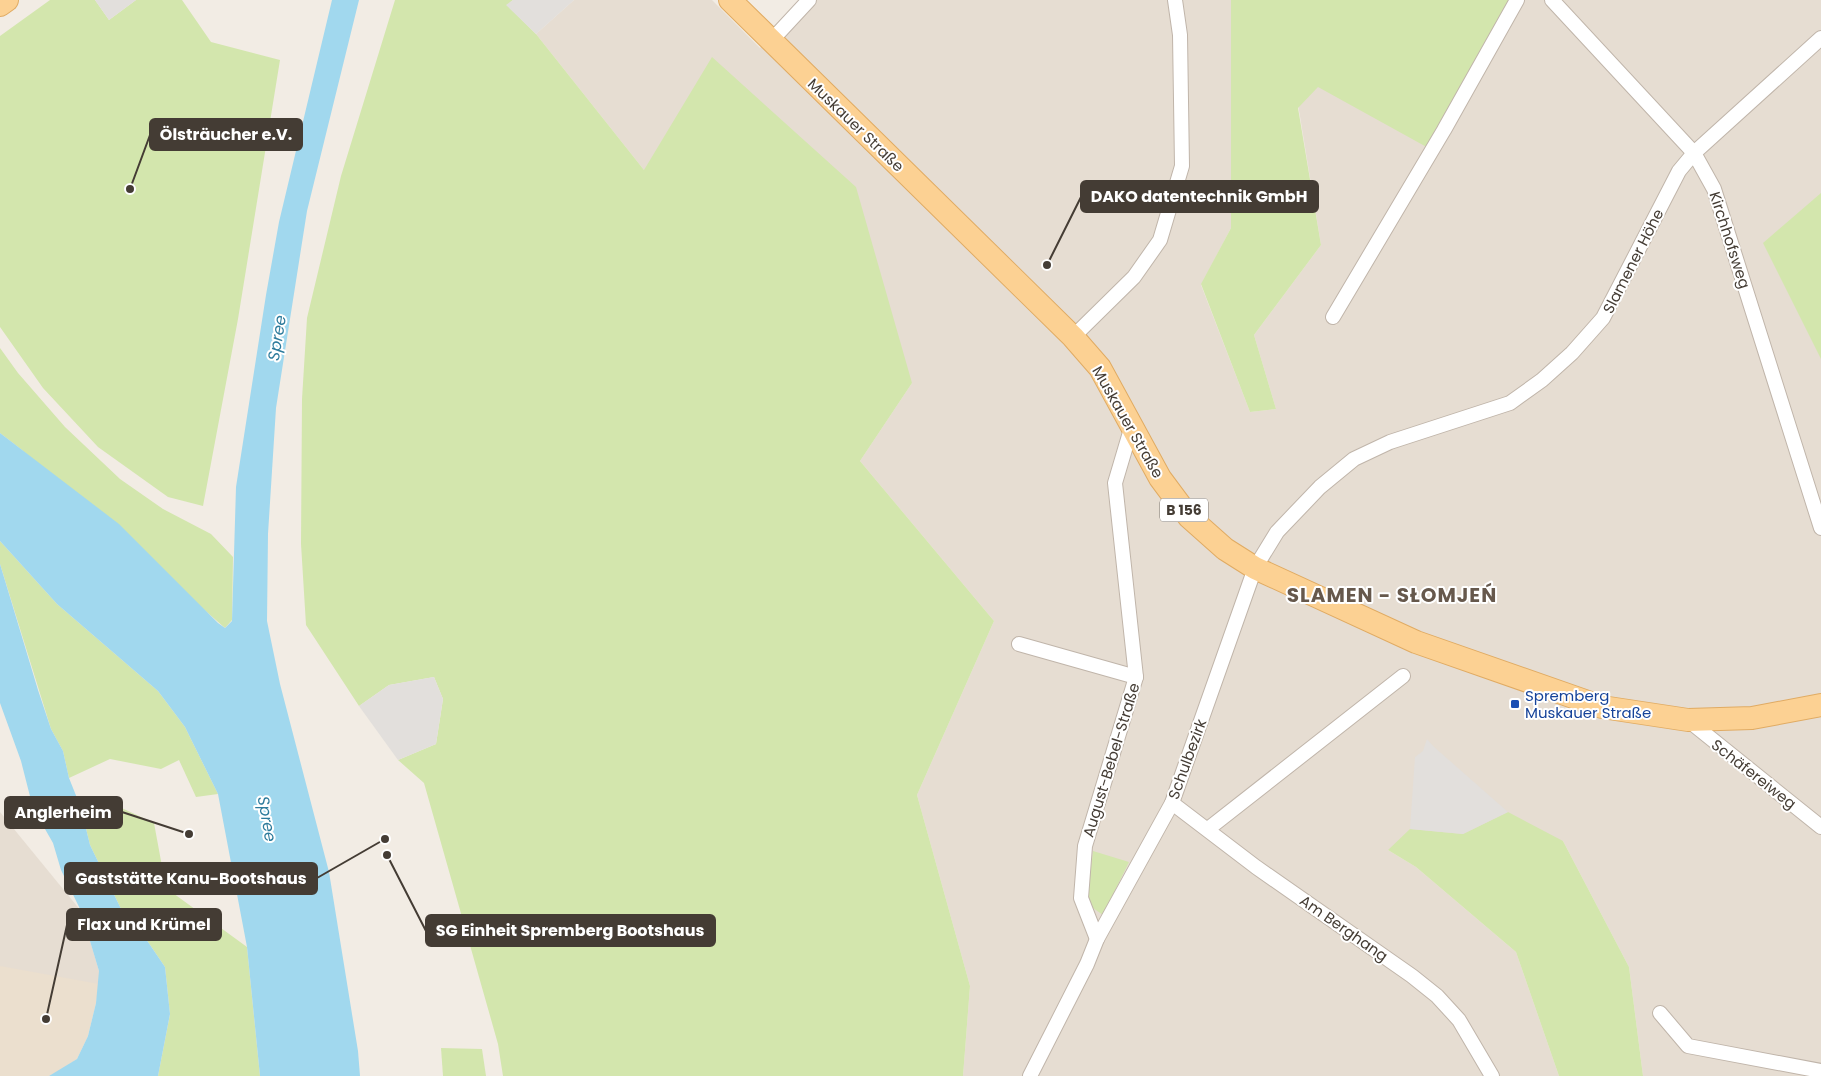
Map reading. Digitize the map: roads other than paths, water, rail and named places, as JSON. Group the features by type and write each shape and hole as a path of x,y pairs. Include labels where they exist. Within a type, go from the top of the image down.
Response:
{"main road":[{"path":"0,5 7,0"},
{"name":"Muskauer Straße","path":"730,0 1073,336 1100,368 1131,429 1160,478 1189,517 1225,549 1254,568 1380,627 1447,654 1602,707 1688,720 1752,718 1821,705"}],"street":[{"path":"771,41 810,0"},
{"path":"1073,336 1134,277 1160,240 1182,166 1180,35 1175,0"},
{"path":"1334,317 1444,130 1516,0"},
{"name":"Kirchhofsweg","path":"1552,0 1694,153 1714,189 1821,528"},
{"name":"Slamener Höhe","path":"1254,568 1277,532 1320,487 1354,459 1390,442 1510,403 1542,380 1572,353 1604,318 1679,171 1694,153 1821,38"},
{"name":"August-Bebel-Straße","path":"1097,940 1081,898 1084,846 1136,677 1115,483 1131,429"},
{"name":"Schulbezirk","path":"1097,940 1172,803 1254,568"},
{"path":"1018,644 1136,677"},
{"path":"1208,829 1403,676"},
{"name":"Schäfereiweg","path":"1688,720 1821,827"},
{"name":"Am Berghang","path":"1172,803 1256,867 1412,976 1437,996 1459,1020 1492,1076"},
{"path":"1030,1076 1087,964 1097,940"},
{"path":"1660,1013 1688,1046 1821,1070"}],"water":[{"name":"Spree","path":"332,0 359,0 307,211 276,408 268,534 267,621 280,684 329,872 358,1051 360,1076 260,1076 247,947 218,794 185,727 158,691 57,604 0,541 0,433 119,524 218,623 225,628 232,621 236,487 266,295 279,222"},
{"path":"0,564 51,729 63,751 69,778 81,808 90,845 123,913 146,939 165,967 170,1014 158,1076 49,1076 77,1059 88,1036 96,1003 99,971 81,911 61,870 53,843 33,808 21,761 0,703"}],"place":[{"name":"Ölsträucher e.V.","path":"130,189"},
{"name":"DAKO datentechnik GmbH","path":"1047,265"},
{"name":"Spremberg Muskauer Straße","path":"1515,704"},
{"name":"Anglerheim","path":"189,834"},
{"name":"Gaststätte Kanu-Bootshaus","path":"385,839"},
{"name":"SG Einheit Spremberg Bootshaus","path":"387,855"},
{"name":"Flax und Krümel","path":"46,1019"}],"district":[{"name":"SLAMEN - SŁOMJEŃ","path":"1392,595"}]}
